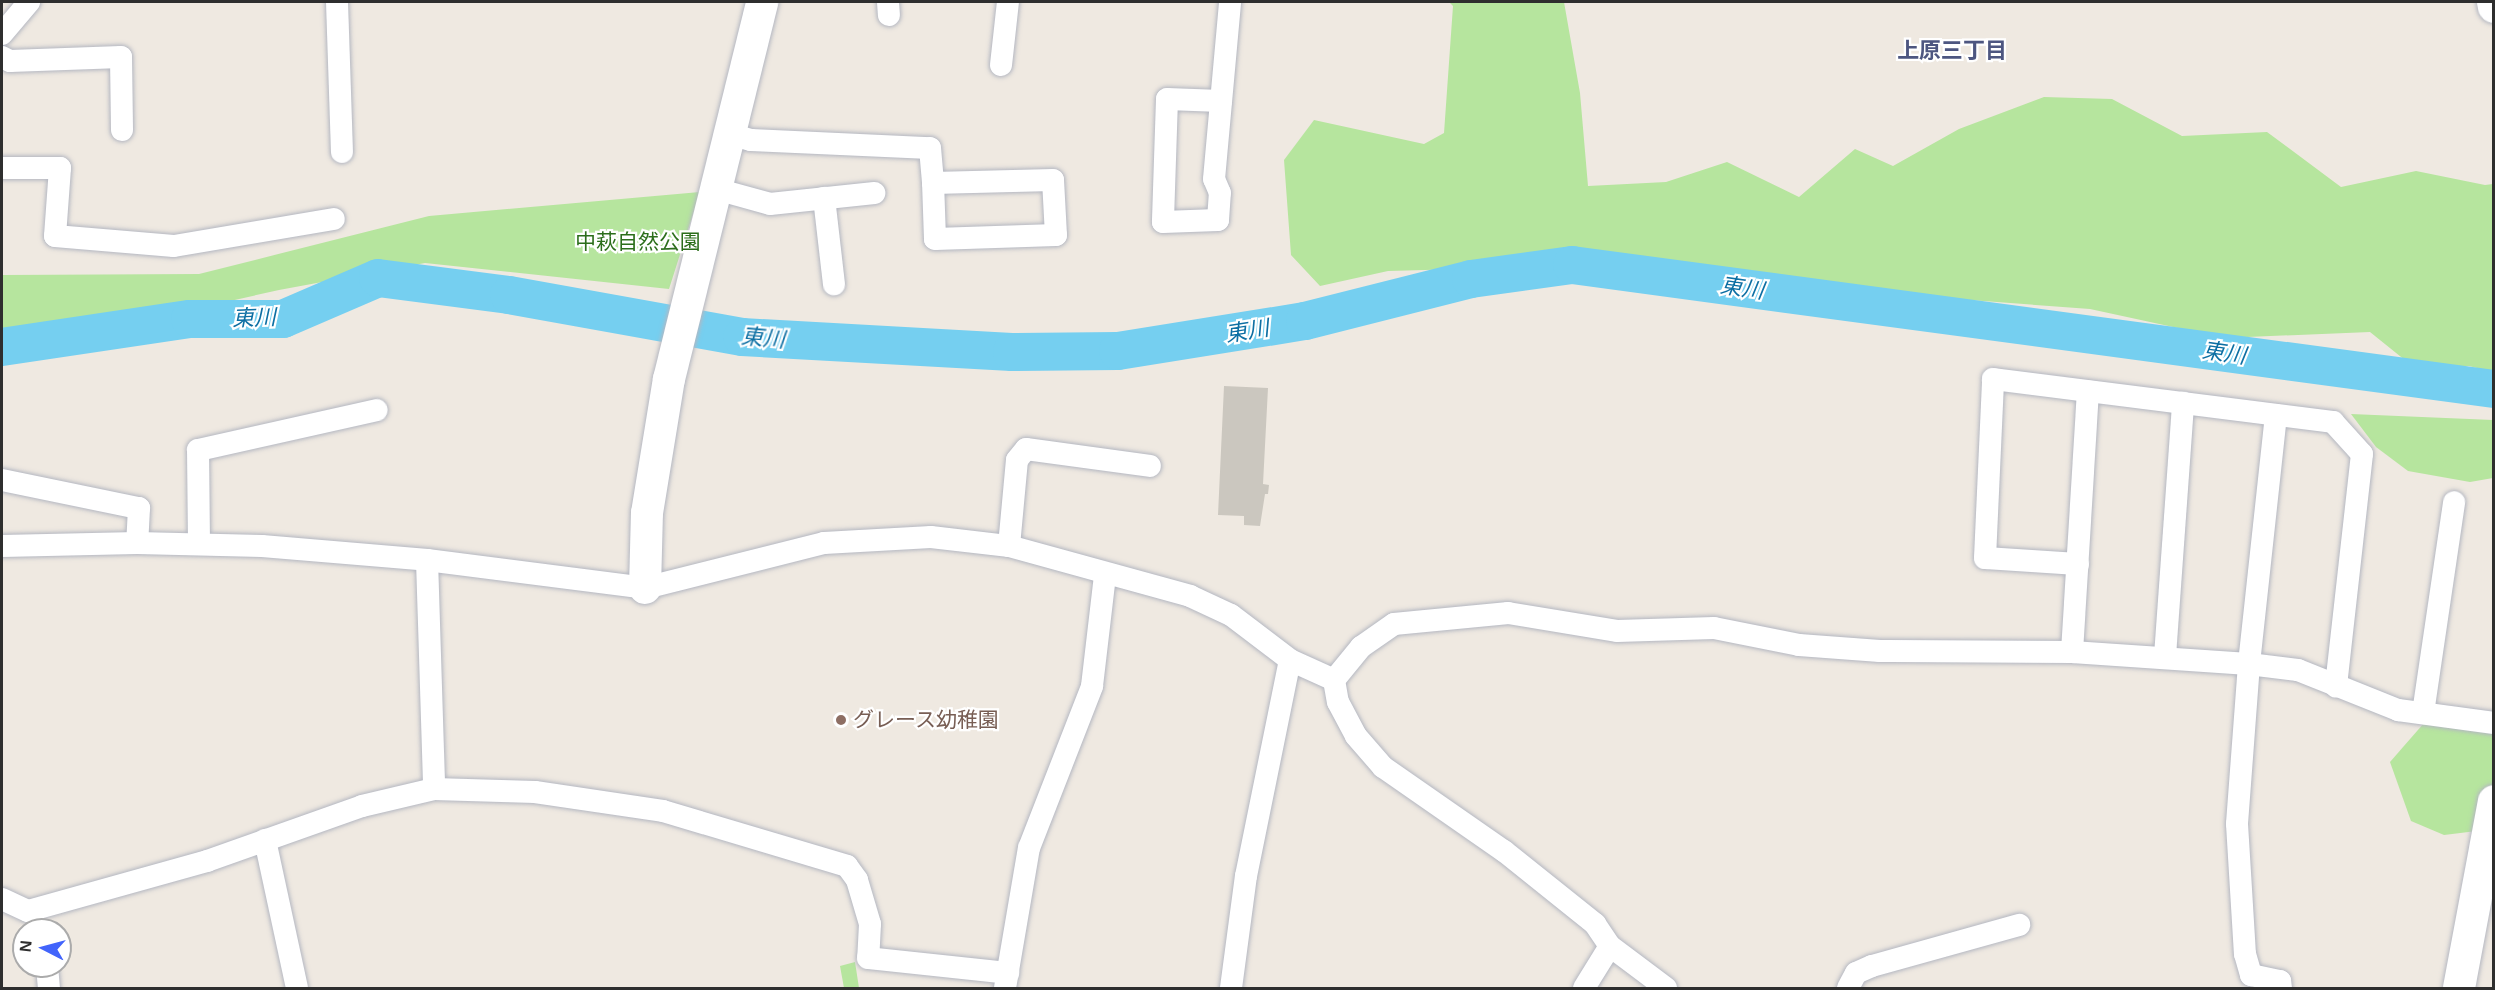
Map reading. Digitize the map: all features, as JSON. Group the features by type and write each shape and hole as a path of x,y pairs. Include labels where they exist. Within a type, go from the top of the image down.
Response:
{"street":[{"path":"2,34 29,2"},
{"path":"337,2 342,152"},
{"path":"645,588 647,513 669,379 762,2"},
{"path":"1001,65 1008,2"},
{"path":"1221,101 1167,99 1163,222 1218,220 1220,193 1214,179 1230,2"},
{"path":"2493,2 2493,7"},
{"path":"2,57 10,61 121,57 122,130"},
{"path":"730,134 751,140 930,148 935,239 1056,235 1053,180 933,183"},
{"path":"2,168 60,168 55,236 174,246 334,219"},
{"path":"716,189 770,204 874,193"},
{"path":"824,198 834,284"},
{"path":"2078,564 1985,558 1993,379 2333,422 2362,454 2336,687"},
{"path":"2072,652 2088,391"},
{"path":"2165,656 2183,403"},
{"path":"199,544 198,450 377,410"},
{"path":"2276,415 2237,796 2245,954 2251,975 2280,981 2281,988"},
{"path":"1009,546 1017,460 1026,449 1150,466"},
{"path":"2,480 139,508 137,543"},
{"path":"2423,713 2454,502"},
{"path":"2,546 199,544 428,560 645,588 824,543 931,537 1009,546 1200,601 1231,615 1290,660 1334,680"},
{"path":"428,560 434,789"},
{"path":"40,918 362,806 434,789 535,792 663,811 753,836 847,866 857,880 870,924 868,958 1006,981 1029,848 1092,686 1106,575"},
{"path":"1666,988 1610,946 1595,924 1504,851 1383,767 1356,736 1338,702 1334,680 1361,647 1394,624 1508,613 1599,629 1714,628 1799,645 1881,651 2072,652 2165,656 2298,670 2398,710 2493,723"},
{"path":"1231,988 1246,876 1290,660"},
{"path":"2458,988 2493,801"},
{"path":"265,840 297,988"},
{"path":"2,899 27,918"},
{"path":"1848,988 1856,973 1872,966 2019,925"},
{"path":"1584,988 1610,946"}],"green space":[{"path":"1449,2 1564,2 1580,93 1588,186 1666,182 1727,162 1799,197 1855,149 1893,166 1959,129 2044,97 2112,99 2182,136 2267,132 2341,187 2416,171 2485,185 2493,184 2493,372 2469,366 2416,369 2370,332 2224,338 2090,309 1943,298 1641,264 1388,271 1320,286 1291,255 1284,160 1314,120 1424,144 1444,133 1453,6"},
{"name":"中萩自然公園","path":"700,192 669,289 425,263 279,290 136,322 2,336 2,275 199,274 429,216"},
{"path":"2351,414 2493,420 2493,478 2470,482 2408,471 2376,447"},
{"path":"2431,715 2493,720 2493,829 2444,835 2411,821 2390,762"},
{"path":"855,962 859,988 844,988 840,966"}],"building":[{"path":"1224,386 1268,388 1263,484 1269,485 1268,494 1265,494 1260,526 1244,525 1244,516 1218,515"}],"waterway":[{"name":"東川","path":"2,347 190,319 283,319 378,278 509,295 742,337 1012,352 1118,351 1305,321 1471,279 1572,265 2494,389"}],"place":[{"name":"グレース幼稚園","path":"841,720"}],"district":[{"name":"上原三丁目","path":"1952,51"}]}
